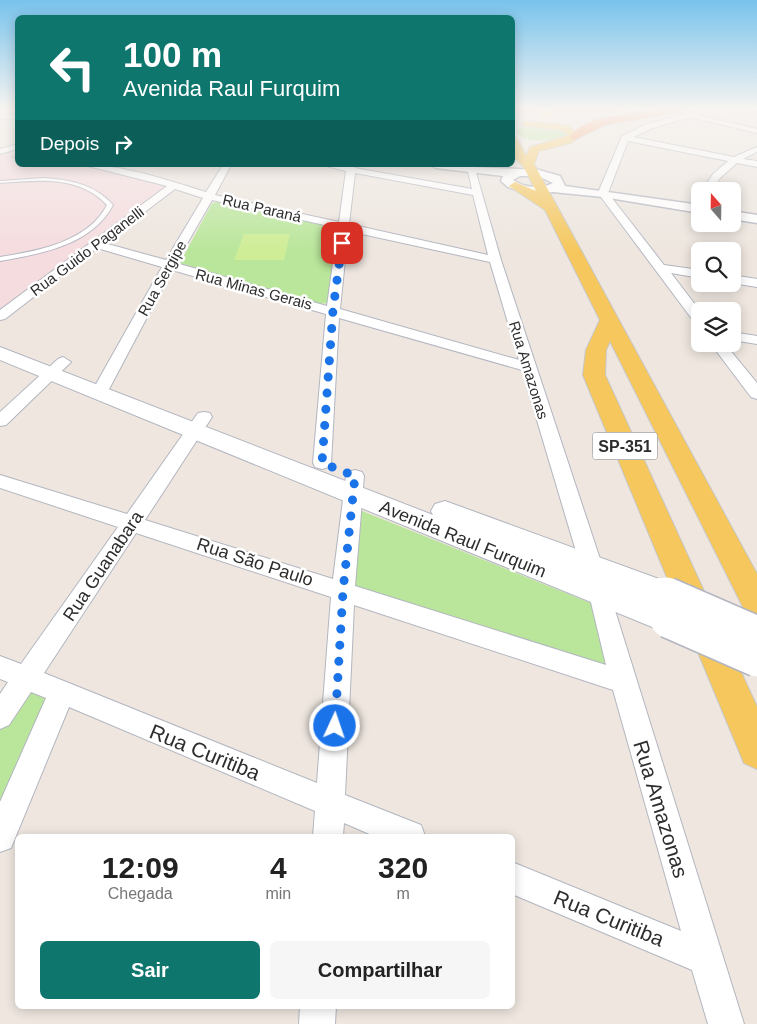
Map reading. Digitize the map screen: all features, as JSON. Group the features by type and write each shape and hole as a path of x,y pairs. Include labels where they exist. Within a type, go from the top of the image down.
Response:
{"main road":[{"name":"SP-351","path":"526,157 528,163 551,185 551,208 757,604"},
{"name":"SP-351","path":"528,163 531,157"},
{"path":"528,163 522,165 514,179 551,208"},
{"path":"551,185 563,230"},
{"name":"SP-351","path":"609,320 596,350 594,375 757,750"},
{"name":"Avenida Raul Furquim","path":"0,337 57,368 596,581 664,606 757,634"},
{"name":"Avenida Raul Furquim","path":"0,354 57,368"},
{"name":"Avenida Raul Furquim","path":"199,424 322,463 354,486"},
{"name":"Avenida Raul Furquim","path":"664,606 757,660"}],"street":[{"path":"606,193 619,157"},
{"path":"722,157 757,164"},
{"path":"712,182 716,175 738,157"},
{"name":"Rua Paraná","path":"98,167 132,174 208,196 495,260"},
{"name":"Rua Sergipe","path":"103,386 168,265 227,167"},
{"path":"322,463 333,310 350,167 475,182 514,179 691,207"},
{"path":"441,167 475,182"},
{"path":"132,174 149,168"},
{"name":"Rua Amazonas","path":"475,182 495,260 527,367 596,581 623,682 726,1024"},
{"name":"Rua Guido Paganelli","path":"0,316 173,186"},
{"path":"606,193 691,308"},
{"path":"741,216 757,219"},
{"name":"Rua Minas Gerais","path":"96,244 333,310 527,367"},
{"path":"660,268 691,273"},
{"path":"741,280 757,283"},
{"path":"741,337 757,340"},
{"path":"724,352 757,394"},
{"path":"0,421 57,368"},
{"name":"Rua Guanabara","path":"0,716 199,424"},
{"name":"Rua São Paulo","path":"0,481 623,682"},
{"path":"328,834 343,591 354,486"},
{"name":"Rua Curitiba","path":"0,667 405,834"},
{"path":"0,837 62,692"},
{"name":"Rua Curitiba","path":"515,879 706,958"},
{"path":"317,1024 318,1009"}],"lane":[{"path":"0,182 65,182 83,185 104,195 110,205 107,214 90,229 71,239 45,248 0,259"}],"shaded area":[{"path":"0,157 15,157 15,167 87,167 160,184 165,188 0,309"}],"green space":[{"path":"219,202 340,229 328,303 318,304 180,263 212,203"},
{"path":"244,234 290,234 284,260 234,260"},
{"path":"357,509 593,604 611,671 354,587"},
{"path":"26,687 53,700 0,820 0,727"}],"route":[{"path":"335,726 343,591 355,476 322,463 333,310 342,243"}]}
